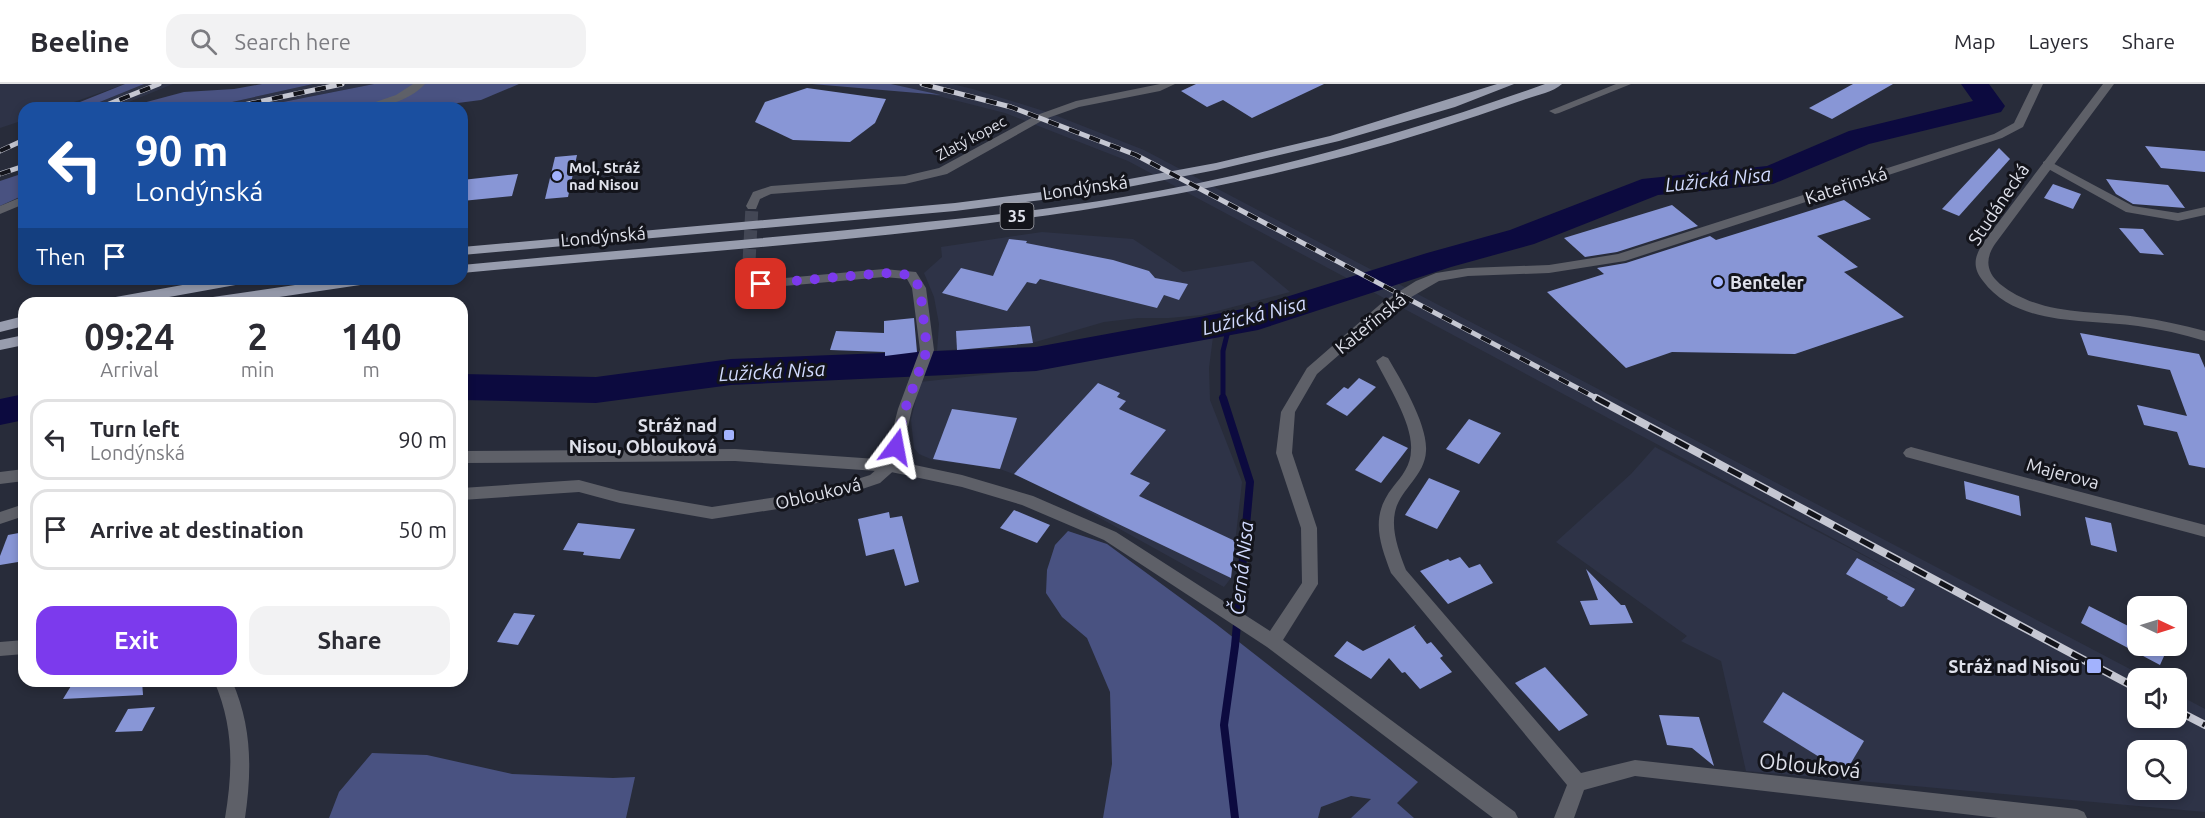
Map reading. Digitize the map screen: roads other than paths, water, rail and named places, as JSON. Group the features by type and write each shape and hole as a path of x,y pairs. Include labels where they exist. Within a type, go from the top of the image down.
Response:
{"highway":[{"name":"Londýnská","path":"468,249 939,208 1034,198 1150,180 1316,145 1428,112 1508,84"},
{"name":"Londýnská","path":"468,268 973,222 1151,197 1291,168 1352,152 1476,114 1556,84"},
{"path":"143,297 208,285"},
{"path":"246,297 327,285"},
{"path":"0,327 18,322"},
{"path":"0,345 18,340"}],"street":[{"path":"384,102 400,97 420,84"},
{"name":"Zlatý kopec","path":"752,206 757,193 771,189 905,180 943,171 1041,117 1076,104 1160,88 1170,84"},
{"path":"1555,111 1626,84"},
{"name":"Kateřinská","path":"1273,642 1310,584 1310,528 1284,453 1288,412 1312,371 1389,304 1436,277 1468,272 1549,269 1620,258 1998,136 2019,125 2038,84"},
{"name":"Studánecká","path":"2109,84 1988,245 1981,262 1989,281 2008,297 2039,310 2071,316 2142,322 2205,336"},
{"path":"2047,164 2130,209 2178,217 2205,211"},
{"path":"0,210 18,202"},
{"path":"749,262 751,278 761,284 884,273 911,275 920,288 927,350 905,409 891,466"},
{"name":"Kateřinská","path":"1383,361 1413,424 1419,448 1415,468 1388,509 1386,537 1399,573 1577,783"},
{"name":"Majerova","path":"1911,453 2205,531"},
{"path":"468,457 735,455 891,466 962,481 1027,500 1110,536 1273,642 1508,818"},
{"name":"Oblouková","path":"468,494 579,486 620,497 712,513 825,496 875,479 891,466"},
{"path":"0,478 18,476"},
{"path":"0,518 18,512"},
{"path":"0,649 18,648"},
{"path":"225,687 242,737 239,797 235,818"},
{"name":"Oblouková","path":"1577,783 1635,768 2077,818"},
{"path":"1564,818 1577,783"}],"waterway":[{"name":"Lužická Nisa","path":"468,387 596,390 731,372 1036,359 1258,318 1439,260 1522,237 1653,186 1773,175 1859,137 1991,106 1975,84"},
{"name":"Černá Nisa","path":"1223,398 1223,351 1230,323"},
{"name":"Černá Nisa","path":"1223,398 1250,482 1235,646 1224,725 1235,818"},
{"name":"Lužická Nisa","path":"0,412 18,408"}],"tunnel":[{"path":"749,262 752,206"}],"railway":[{"path":"114,102 159,84"},
{"path":"257,102 342,84"},
{"path":"922,84 1011,107 1136,155 1598,399"},
{"path":"0,151 18,143"},
{"path":"0,174 18,168"},
{"path":"1596,398 2127,683"},
{"path":"2187,716 2205,725"}],"place":[{"name":"Mol, Stráž nad Nisou","path":"557,176"},
{"name":"Benteler","path":"1718,282"},
{"name":"Stráž nad Nisou, Oblouková","path":"729,435"},
{"name":"Stráž nad Nisou","path":"2094,666"}]}
